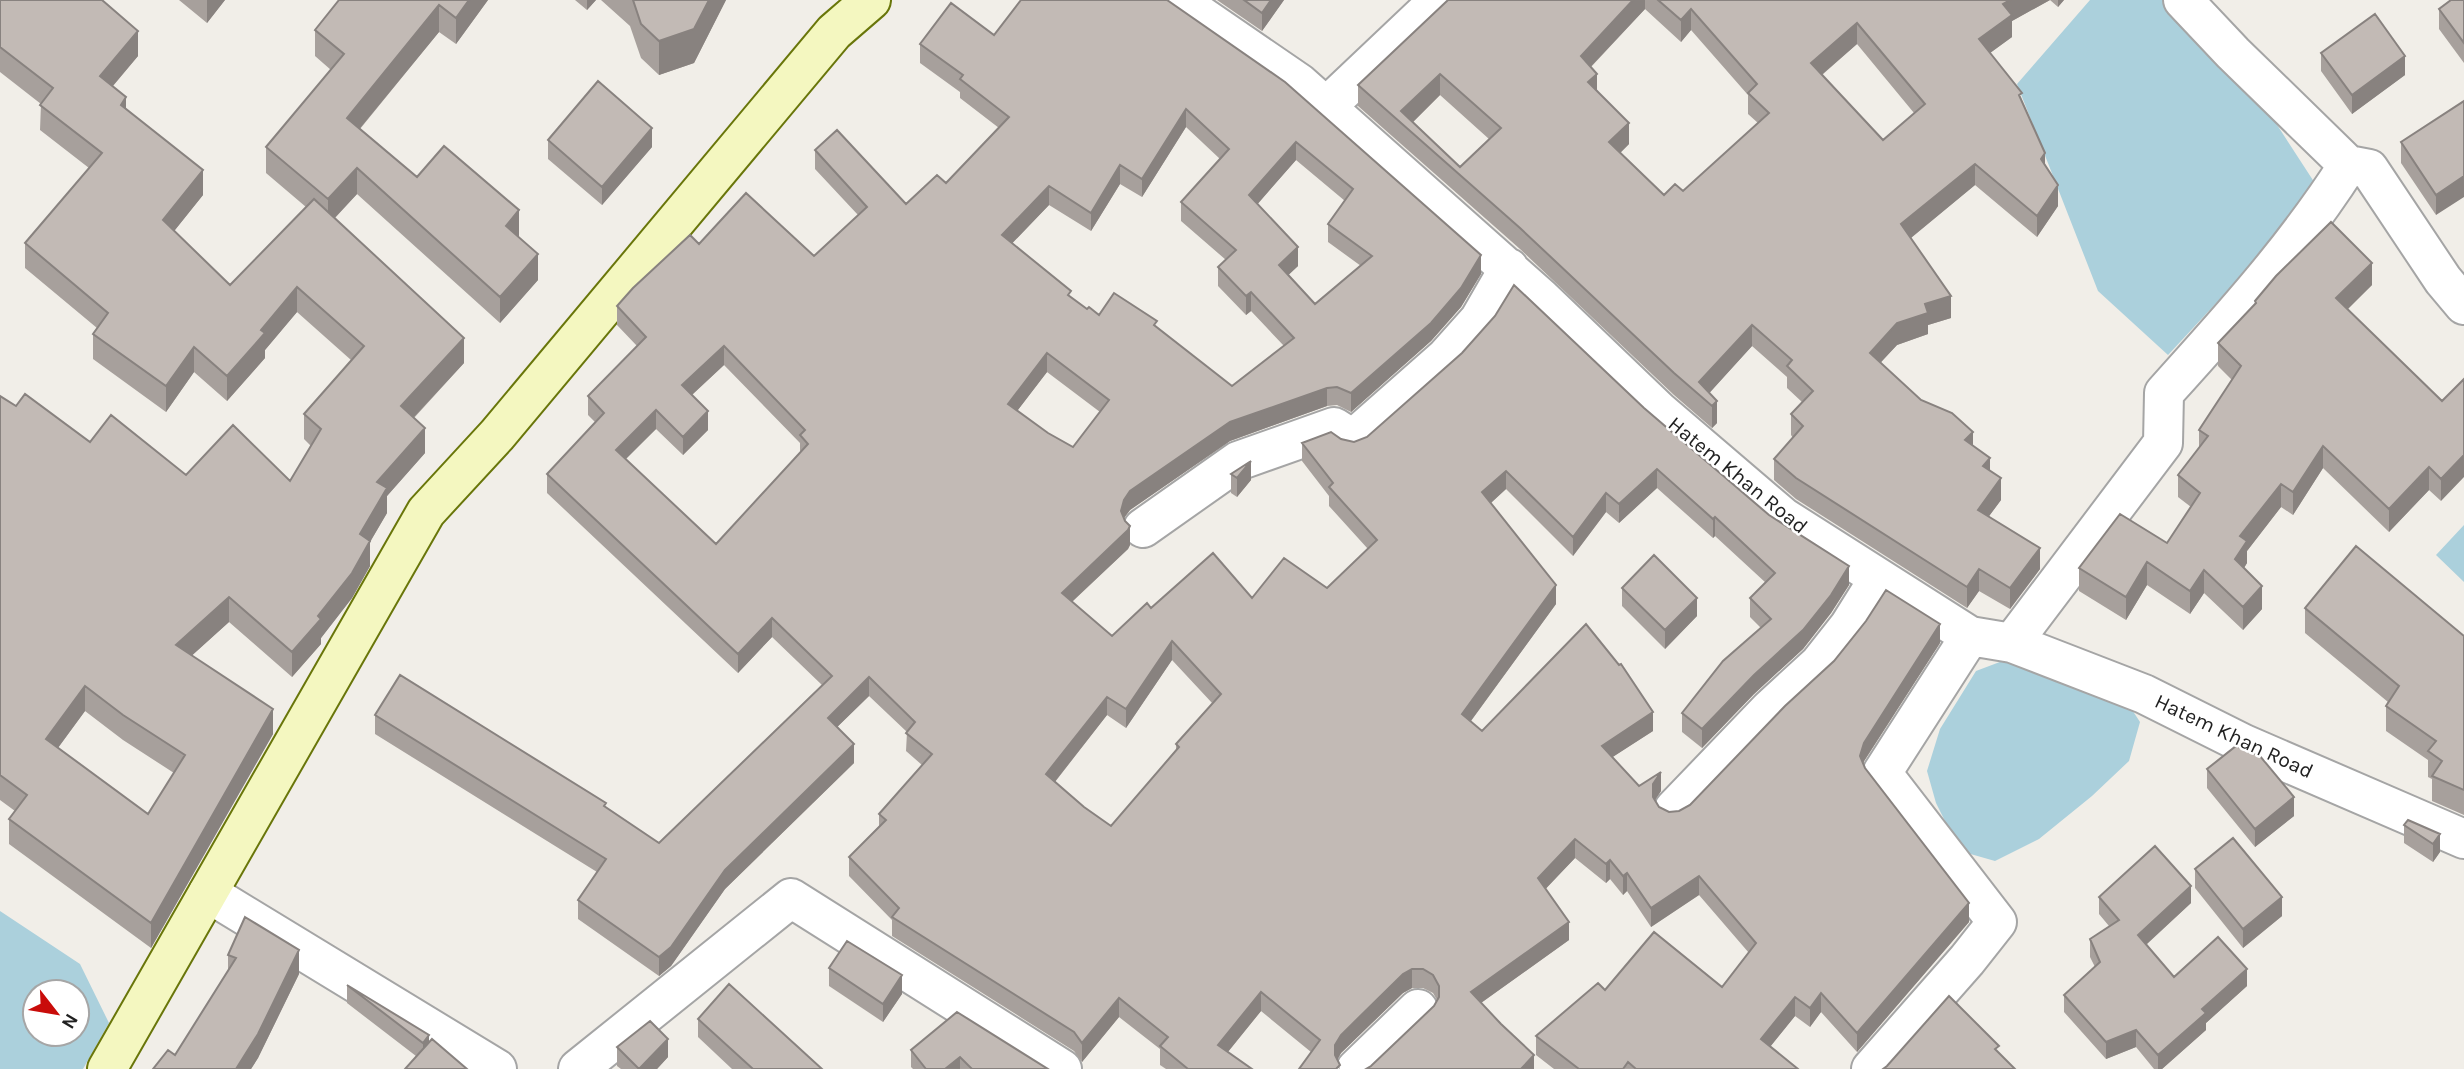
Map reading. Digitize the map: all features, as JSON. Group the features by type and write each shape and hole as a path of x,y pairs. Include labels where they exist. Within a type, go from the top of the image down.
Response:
{"main road":[{"path":"107,1069 426,512 497,435 834,32 871,0"}],"street":[{"name":"Hatem Khan Road","path":"1178,0 1299,83 1508,268 1659,411 1783,517 1970,636 2012,643 2144,694 2244,744 2464,839"},
{"path":"1326,107 1439,0"},
{"path":"2183,0 2242,62 2348,164 2369,169 2442,280 2464,305"},
{"path":"2012,643 2163,443 2164,393 2255,292 2327,198 2348,164"},
{"path":"1143,528 1238,461 1334,427 1353,439 1454,347 1479,320 1508,268"},
{"path":"1674,809 1770,709 1819,664 1849,626 1879,578"},
{"path":"1871,1069 1997,922 1882,773 1970,636"},
{"path":"208,892 497,1069"},
{"path":"578,1069 791,898 1062,1069"},
{"path":"1356,1069 1418,1009"}],"water":[{"path":"2090,0 2174,0 2257,94 2320,191 2168,355 2098,291 2017,84"},
{"path":"2464,525 2464,582 2436,555"},
{"path":"2013,657 2121,693 2140,722 2129,761 2092,796 2039,839 1995,861 1960,851 1936,803 1927,771 1940,729 1976,671"},
{"path":"0,911 80,964 87,978 21,978 21,1048 91,1048 91,986 109,1023 83,1069 0,1069"}],"building":[{"path":"0,0 102,0 138,31 100,76 126,97 121,105 203,170 163,220 230,285 314,199 464,338 401,406 425,428 377,482 387,488 360,534 370,541 352,573 318,616 321,619 292,652 229,597 176,645 273,709 151,923 9,819 27,795 0,775 0,396 16,406 25,394 90,442 111,415 186,475 233,425 290,481 321,429 304,414 364,346 297,287 261,330 265,333 227,376 194,347 166,386 93,334 108,313 25,243 102,153 40,105 53,88 0,47","holes":["85,686 123,715 185,755 148,814 46,739"]},
{"path":"339,0 469,0 456,18 439,5 347,118 417,177 444,146 519,210 506,226 538,254 500,297 357,168 328,199 266,147 344,54 315,30"},
{"path":"633,0 709,0 694,29 659,41 641,24"},
{"path":"1021,0 1167,0 1285,82 1481,255 1461,288 1431,323 1351,393 1337,387 1327,388 1230,422 1130,491 1121,511 1130,526 1128,530 1062,593 1112,636 1147,603 1151,608 1213,553 1252,598 1284,558 1327,588 1377,540 1329,487 1333,483 1302,443 1331,432 1341,439 1354,442 1367,437 1462,353 1495,316 1514,285 1644,408 1769,515 1849,566 1831,595 1803,630 1754,675 1702,729 1682,713 1723,661 1771,619 1750,598 1775,573 1715,517 1713,519 1657,469 1619,504 1606,493 1573,537 1506,471 1482,492 1556,585 1462,714 1482,731 1586,624 1619,665 1621,664 1653,712 1602,746 1639,786 1661,772 1653,784 1653,797 1659,807 1669,812 1679,811 1690,805 1785,706 1834,661 1866,621 1886,590 1940,624 1864,743 1860,756 1865,768 1969,903 1857,1033 1821,993 1810,1008 1795,997 1761,1039 1798,1069 1636,1069 1628,1062 1623,1069 1579,1069 1536,1036 1598,983 1605,990 1654,932 1722,987 1756,943 1699,876 1651,908 1627,873 1623,876 1610,860 1606,864 1575,839 1538,878 1569,922 1471,992 1534,1055 1521,1069 1366,1069 1434,1006 1439,997 1439,986 1433,975 1423,969 1412,969 1403,974 1341,1035 1335,1045 1335,1055 1340,1065 1336,1069 1299,1069 1320,1040 1261,992 1218,1045 1252,1069 1188,1069 1160,1046 1168,1037 1119,998 1082,1043 1074,1032 892,917 899,908 849,857 886,820 879,814 932,754 906,733 915,722 869,677 828,718 854,744 725,870 671,947 659,957 578,900 606,859 375,715 400,675 606,803 604,806 659,843 832,676 772,618 738,654 547,474 604,413 588,396 646,337 617,306 633,288 690,235 699,244 746,193 814,256 867,207 815,150 837,130 906,204 937,175 946,183 1009,117 960,79 963,75 920,44 951,3 994,35","holes":["1186,109 1229,149 1181,202 1236,250 1218,267 1246,296 1251,292 1294,338 1232,386 1154,325 1157,321 1114,293 1099,315 1089,307 1087,309 1068,295 1071,291 1002,235 1049,186 1091,213 1120,165 1142,179","1296,142 1353,189 1328,224 1372,256 1315,304 1279,265 1298,247 1249,195","724,346 805,430 800,435 808,444 716,544 616,450 656,410 683,437 708,411 682,385","1047,353 1109,400 1073,447 1048,433 1008,404","1172,641 1221,694 1176,744 1179,747 1111,826 1046,774 1107,697 1126,709"]},
{"path":"1244,0 1271,0 1262,13"},
{"path":"1448,0 1633,0 1581,56 1597,74 1588,82 1629,123 1609,142 1664,195 1675,184 1683,191 1769,113 1748,93 1757,84 1691,9 1681,20 1658,0 2010,0 2003,4 2012,15 1979,39 2022,93 2019,95 2045,153 2041,159 2058,185 2037,216 1975,164 1901,224 1951,296 1925,304 1928,313 1897,323 1870,353 1921,400 1952,413 1973,432 1965,440 1990,458 1983,466 2001,478 1978,510 2040,548 2010,588 1979,569 1967,587 1796,478 1774,459 1803,426 1791,414 1813,391 1787,366 1792,360 1752,325 1699,382 1717,401 1712,406 1520,228 1358,85","holes":["1857,23 1925,104 1883,140 1811,63","1440,74 1501,128 1460,167 1401,111"]},
{"path":"2451,0 2464,0 2464,43 2439,9"},
{"path":"2375,14 2405,56 2352,95 2321,53"},
{"path":"598,81 652,128 602,187 548,140"},
{"path":"2464,101 2464,176 2436,195 2401,142"},
{"path":"2331,222 2372,263 2336,298 2442,401 2464,379 2464,455 2441,479 2429,467 2389,509 2323,446 2293,492 2281,484 2240,536 2247,541 2235,559 2262,586 2243,607 2204,570 2190,591 2147,562 2126,597 2079,568 2120,514 2167,543 2200,493 2178,475 2208,436 2199,430 2241,366 2218,343 2256,303 2276,276"},
{"path":"1251,461 1237,478 1231,474"},
{"path":"2356,546 2464,636 2464,790 2432,776 2442,761 2428,751 2436,741 2386,706 2399,686 2305,608"},
{"path":"1654,555 1697,598 1665,630 1622,588"},
{"path":"2236,746 2260,756 2294,797 2255,829 2207,769"},
{"path":"2408,820 2440,834 2433,844 2404,825"},
{"path":"2233,838 2282,897 2243,929 2195,869"},
{"path":"2155,846 2191,886 2138,935 2174,977 2218,937 2247,969 2202,1009 2206,1013 2158,1055 2136,1030 2106,1042 2064,995 2100,962 2090,939 2119,920 2099,897"},
{"path":"245,917 299,950 258,1034 236,1069 153,1069 168,1050 175,1055 236,958 228,955"},
{"path":"847,941 902,975 883,1004 829,968"},
{"path":"729,984 822,1069 753,1069 698,1019"},
{"path":"347,985 429,1035 423,1043"},
{"path":"1949,996 1999,1046 1995,1049 2015,1069 1883,1069 1887,1066"},
{"path":"957,1012 1048,1069 972,1069 960,1057 945,1069 926,1069 911,1050"},
{"path":"650,1021 668,1039 639,1069 617,1047"},
{"path":"432,1039 467,1069 405,1069"}]}
